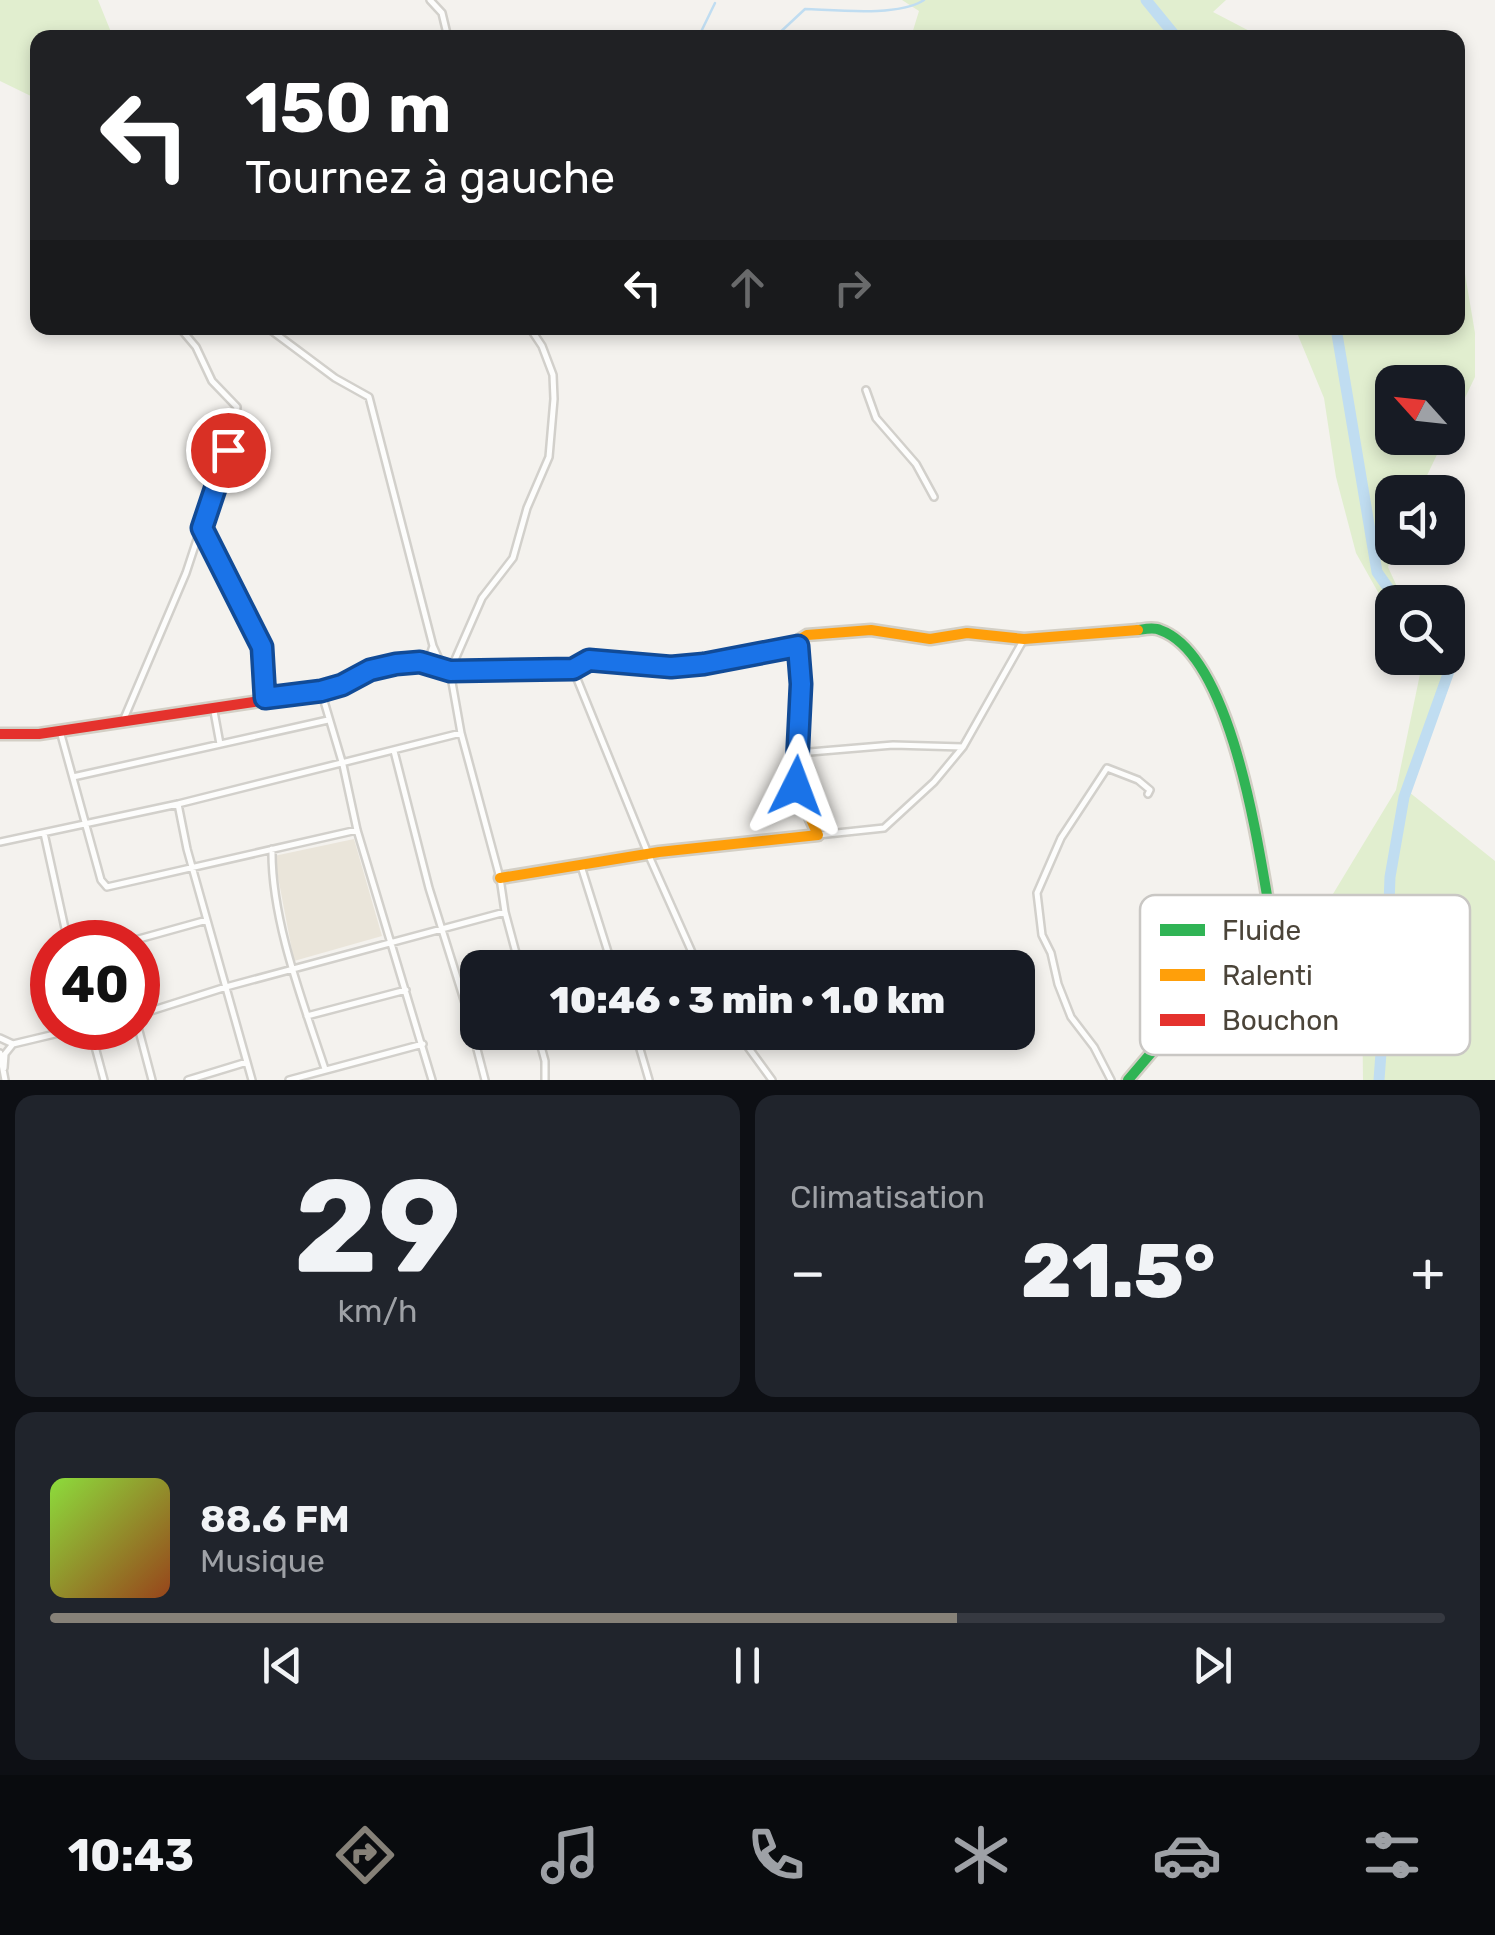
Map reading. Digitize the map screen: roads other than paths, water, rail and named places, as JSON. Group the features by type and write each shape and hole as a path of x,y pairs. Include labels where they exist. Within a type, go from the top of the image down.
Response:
{"street":[{"path":"430,0 442,13 446,30"},
{"path":"123,721 186,574 233,434 237,407 212,381 186,335"},
{"path":"277,335 369,398 433,646 446,670 515,950"},
{"path":"446,670 482,598 513,558 527,508 549,457 553,374 535,335"},
{"path":"866,390 876,418 916,464 934,498"},
{"path":"202,528 262,647 265,698"},
{"path":"818,836 796,786 799,640 871,630 930,639 968,633 1024,639 1158,628 1181,642 1202,670 1223,712 1248,792 1267,895"},
{"path":"500,878 770,838 884,828 934,782 964,747 1024,639"},
{"path":"0,734 60,731 321,691 370,670 420,662 430,655 433,646"},
{"path":"420,662 446,670 573,669 589,660 671,667 798,646"},
{"path":"573,669 691,950"},
{"path":"321,691 357,830 432,1080"},
{"path":"213,706 220,744"},
{"path":"73,778 328,720"},
{"path":"60,731 101,880 108,887 357,830"},
{"path":"0,842 178,804 460,733"},
{"path":"798,753 894,744 964,747"},
{"path":"394,751 485,1080"},
{"path":"1111,1080 1094,1047 1071,1017 1042,936 1037,893 1062,838 1108,768 1138,780 1150,790 1148,794"},
{"path":"178,804 252,1080"},
{"path":"44,832 63,920"},
{"path":"272,848 272,870 294,969 325,1069"},
{"path":"580,864 607,950"},
{"path":"160,1008 505,912"},
{"path":"160,933 208,920"},
{"path":"307,1016 406,990"},
{"path":"0,1038 13,1044"},
{"path":"4,1080 5,1054 13,1044 30,1040"},
{"path":"289,1080 423,1044"},
{"path":"96,1050 104,1080"},
{"path":"144,1050 152,1080"},
{"path":"542,1050 545,1080"},
{"path":"640,1050 649,1080"},
{"path":"750,1050 772,1080"},
{"path":"0,1054 4,1068"},
{"path":"1128,1080 1149,1055"},
{"path":"188,1080 248,1062"}],"waterway":[{"path":"783,30 805,9 883,11 924,0"},
{"path":"1146,0 1170,30"},
{"path":"702,30 715,3"},
{"path":"1337,335 1377,572 1386,585"},
{"path":"1389,895 1404,797 1448,675"},
{"path":"1379,1080 1381,1055"}]}
